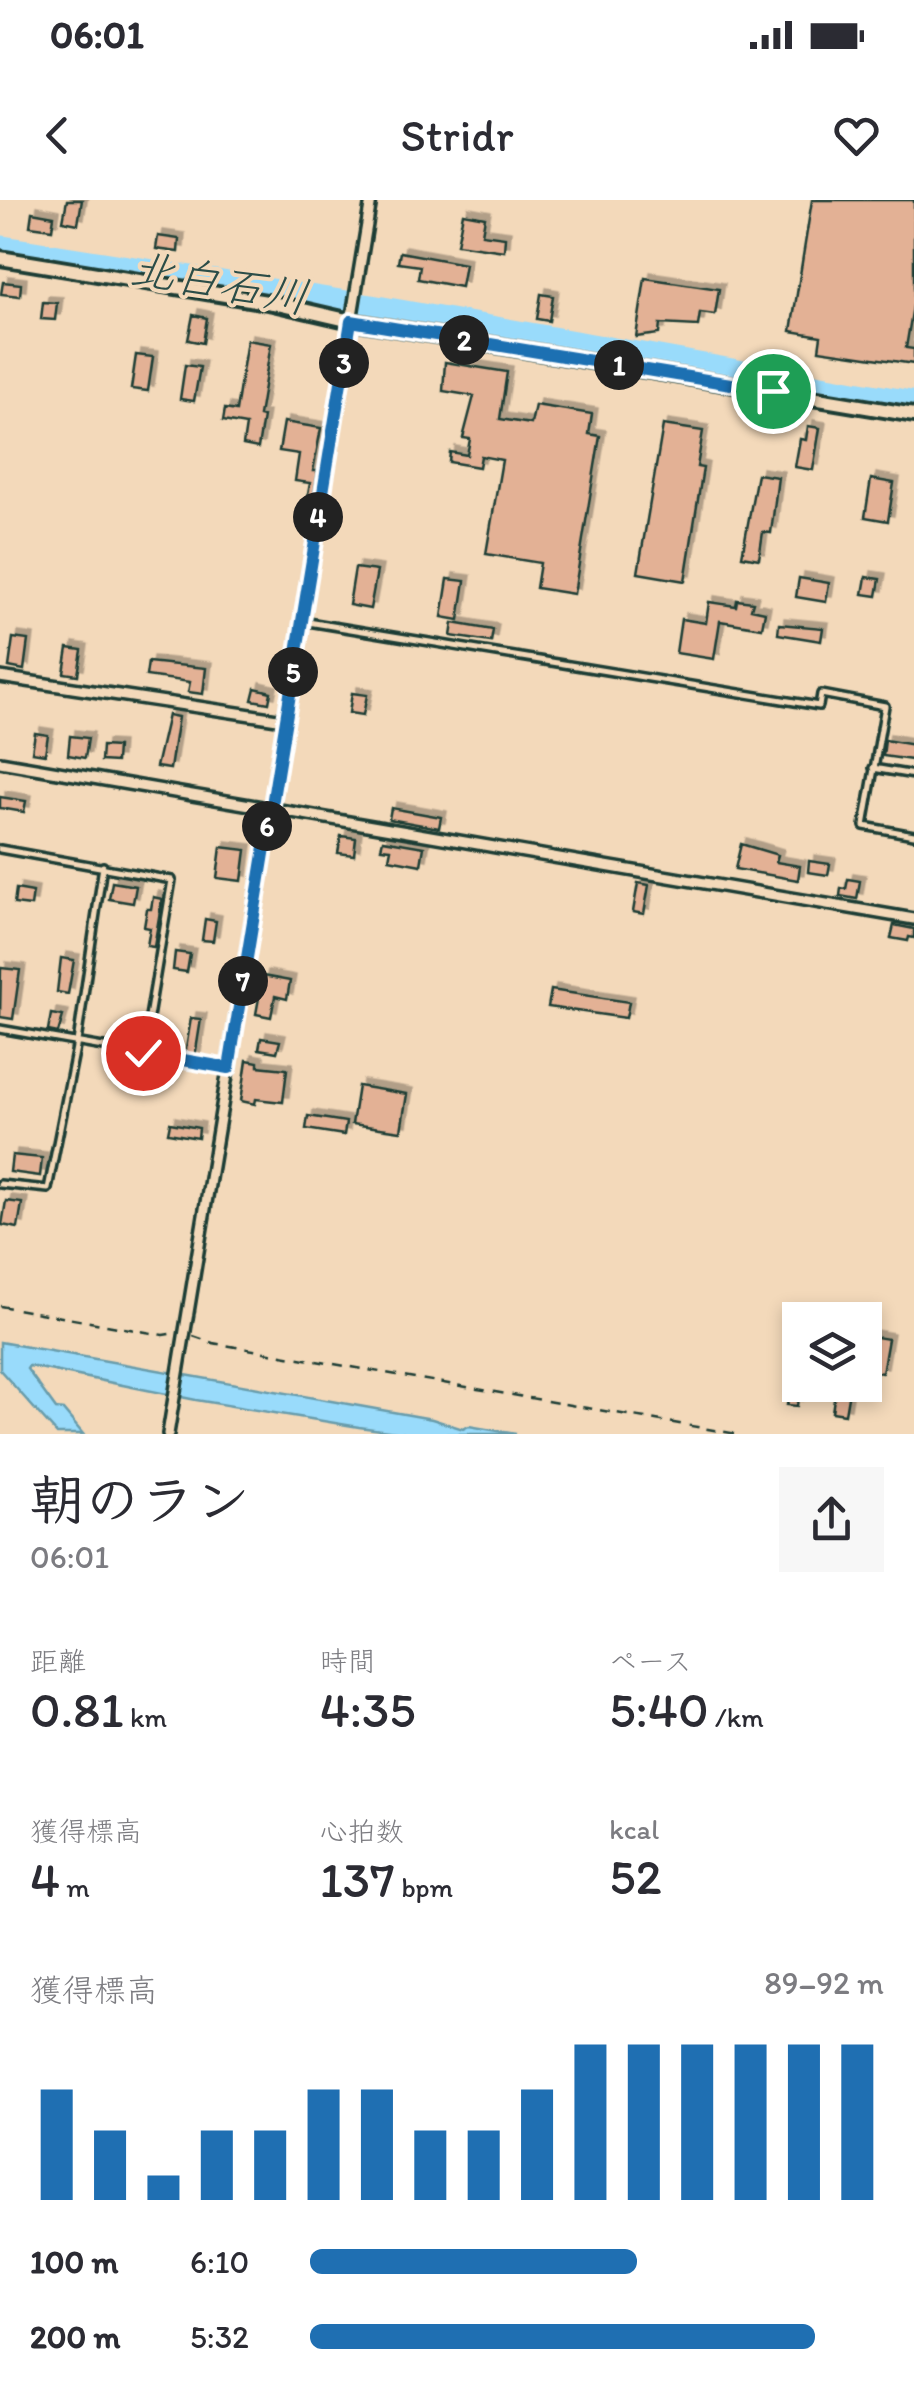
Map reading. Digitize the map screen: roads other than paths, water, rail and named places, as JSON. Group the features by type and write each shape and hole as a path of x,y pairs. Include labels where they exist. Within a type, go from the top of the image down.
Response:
{"street":[{"path":"168,1434 372,200"},
{"path":"0,258 914,414"},
{"path":"0,677 284,720"},
{"path":"0,762 914,919"}],"lane":[{"path":"301,621 819,706 821,694 884,706 864,826 914,835"},
{"path":"873,768 914,775"},
{"path":"0,848 172,880 143,1053"},
{"path":"0,1184 48,1188 77,1042 103,866"},
{"path":"0,1030 229,1068"}],"water":[{"path":"0,1342 432,1419 463,1429 469,1426 516,1434 410,1434 359,1427 196,1400 29,1366 27,1369 56,1409 63,1410 83,1434 57,1434 0,1370"}],"waterway":[{"name":"北白石川","path":"0,245 375,305 914,401"}]}
